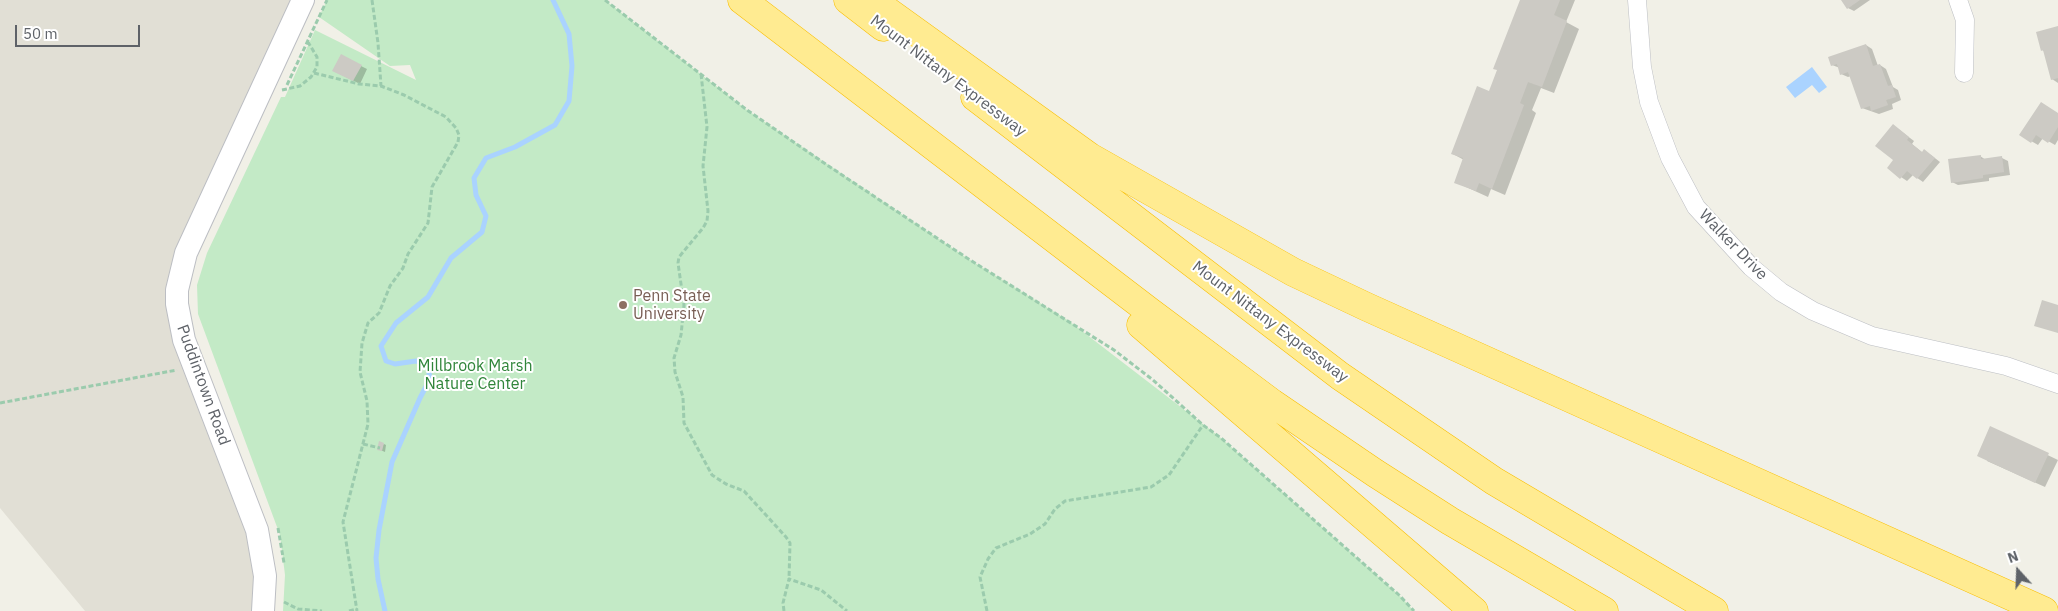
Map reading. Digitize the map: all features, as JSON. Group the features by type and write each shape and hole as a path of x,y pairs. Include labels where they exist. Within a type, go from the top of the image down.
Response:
{"highway":[{"path":"742,0 1149,312 1272,403 1442,516 1604,611"},
{"name":"Mount Nittany Expressway","path":"848,0 1340,376 1494,481 1714,611"},
{"path":"872,0 1090,157 1294,272 1376,311 2044,611"},
{"path":"812,54 919,152 1136,320 1183,363 1474,611"}],"street":[{"name":"Puddintown Road","path":"263,611 265,604 265,576 257,530 184,340 177,304 180,272 186,253 276,91 298,37 303,0"},
{"name":"Walker Drive","path":"1637,0 1642,67 1649,102 1670,158 1696,208 1751,268 1781,292 1813,311 1872,336 2006,366 2058,384"},
{"path":"1958,0 1965,20 1964,73"}],"path":[{"path":"276,91 298,37 327,0"},
{"path":"372,0 378,43 380,86"},
{"path":"605,0 747,110 967,258 1114,350 1153,380 1203,425 1221,438 1399,595 1414,611"},
{"path":"276,91 300,86 314,73 317,67 318,57 314,48 298,37"},
{"path":"314,73 359,84 387,88 446,117 456,128 459,135 458,142 432,187 428,223 408,254 403,268 390,286 380,313 368,323 366,328 360,366 368,416 343,522 357,610 349,611"},
{"path":"700,74 707,128 703,166 708,211 703,228 679,257 678,263 684,305 681,335 674,358 675,372 683,397 684,423 712,475 726,484 744,491 790,543 789,579 783,603 784,611"},
{"path":"0,403 181,369"},
{"path":"987,611 980,577 988,559 996,548 1030,534 1045,524 1055,508 1065,501 1151,487 1169,475 1203,425"},
{"path":"362,444 380,448"},
{"path":"789,579 821,590 847,611"},
{"path":"284,602 298,610 322,611"}],"shaded area":[{"path":"0,0 292,0 170,283 249,531 256,571 253,611 85,611 0,508"}],"green space":[{"name":"Millbrook Marsh Nature Center","path":"327,0 605,0 747,110 967,258 1069,321 1221,438 1399,595 1414,611 283,611 285,575 280,535 198,314 197,285 207,253 281,97 285,97 315,30 416,80 410,65 390,66 319,17"}],"water":[{"path":"1812,67 1827,87 1819,93 1812,85 1795,98 1786,87"}],"building":[{"path":"1520,0 1560,0 1554,15 1567,21 1542,87 1528,82 1520,103 1524,105 1492,189 1479,183 1476,191 1454,183 1463,158 1451,154 1477,86 1489,91 1497,70 1493,69"},
{"path":"1841,0 1860,0 1847,9"},
{"path":"2058,26 2058,78 2051,80 2036,32"},
{"path":"1866,44 1873,66 1880,64 1888,86 1892,85 1896,97 1886,100 1888,105 1871,111 1870,106 1861,109 1848,72 1840,75 1837,64 1831,66 1828,57"},
{"path":"341,54 362,65 353,81 332,71"},
{"path":"2041,102 2058,113 2058,127 2048,143 2036,135 2031,143 2019,135"},
{"path":"1893,124 1909,137 1907,140 1922,152 1924,149 1935,158 1917,179 1907,171 1900,179 1887,168 1893,160 1875,146"},
{"path":"1981,155 1981,159 2002,156 2004,172 1983,175 1983,178 1951,183 1948,159"},
{"path":"2042,300 2058,305 2058,333 2034,326"},
{"path":"1990,426 2049,453 2035,483 1977,456"},
{"path":"379,441 384,443 382,451 377,450"}],"waterway":[{"path":"385,611 378,579 376,558 379,530 392,462 430,379 428,366 416,361 395,364 386,361 381,346 396,323 428,297 451,258 482,232 486,216 476,195 474,178 486,158 515,147 555,125 569,101 572,66 569,34 553,0"}],"place":[{"name":"Penn State University","path":"623,305"}]}
